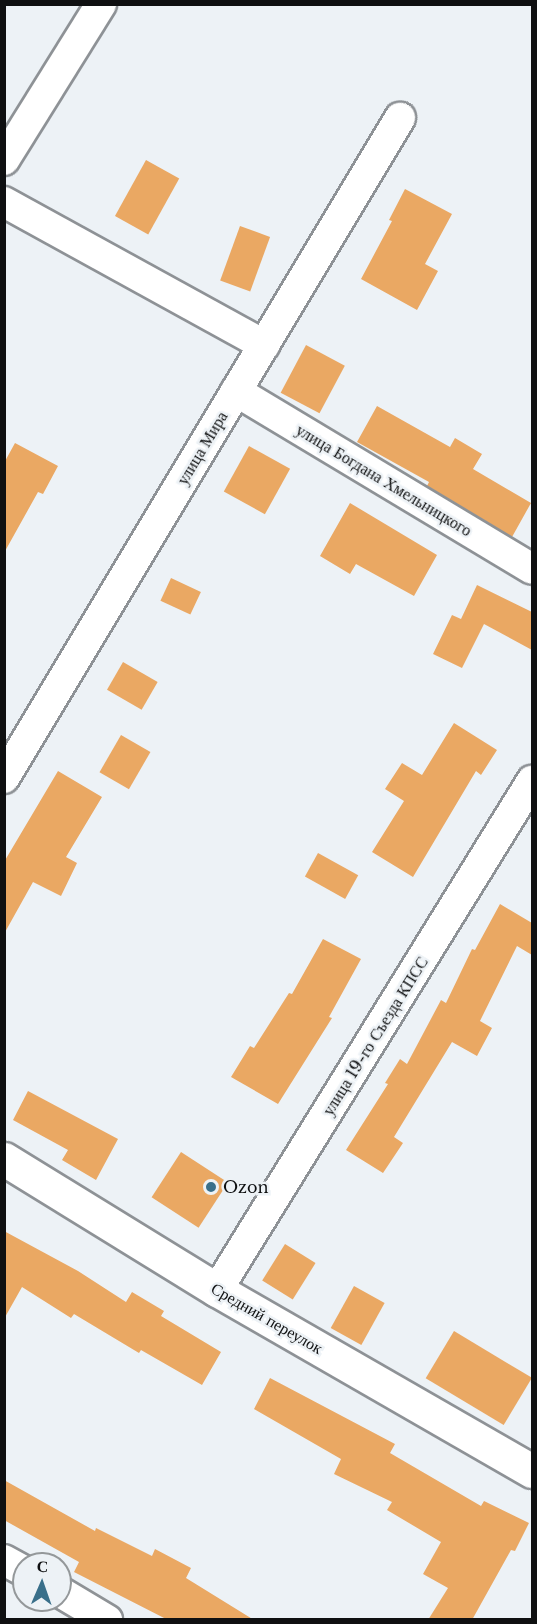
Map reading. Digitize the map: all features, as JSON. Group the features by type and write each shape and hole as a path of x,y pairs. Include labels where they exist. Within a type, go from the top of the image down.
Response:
{"street":[{"path":"4,160 101,4"},
{"name":"улица Мира","path":"4,778 399,118"},
{"path":"4,202 264,345"},
{"name":"улица Богдана Хмельницкого","path":"236,391 532,569"},
{"name":"улица 19-го Съезда КПСС","path":"218,1290 532,781"},
{"name":"Средний переулок","path":"4,1159 218,1290 532,1472"},
{"path":"72,1599 107,1620"}],"building":[{"path":"146,160 179,178 148,234 115,216"},
{"path":"405,189 452,214 425,264 438,271 417,310 361,279 392,221 389,220"},
{"path":"240,226 270,237 250,291 220,281"},
{"path":"306,345 345,366 319,413 281,393"},
{"path":"377,406 450,447 455,438 482,454 473,469 531,503 512,537 427,486 429,482 357,442"},
{"path":"15,443 58,466 43,494 38,492 4,553 4,463"},
{"path":"249,446 290,469 265,514 224,491"},
{"path":"350,503 437,555 414,596 356,564 350,574 320,556"},
{"path":"171,578 201,592 190,615 160,601"},
{"path":"477,585 532,612 532,650 484,624 462,668 433,654 452,615 461,619"},
{"path":"123,662 158,682 142,710 107,690"},
{"path":"454,723 497,750 481,775 476,771 413,877 372,852 404,801 385,789 402,763 422,775"},
{"path":"121,735 150,752 129,789 100,772"},
{"path":"58,771 102,797 66,857 77,863 61,896 33,882 4,934 4,862"},
{"path":"318,853 358,875 345,899 305,877"},
{"path":"500,904 532,923 532,955 517,946 480,1021 492,1028 477,1056 452,1042 394,1137 403,1143 383,1173 346,1150 388,1084 385,1083 400,1059 407,1064 441,1000 446,1003 472,949 475,950"},
{"path":"323,939 361,959 329,1017 332,1018 278,1104 231,1077 250,1046 254,1048 289,993 292,994"},
{"path":"28,1091 118,1139 96,1180 62,1160 68,1150 13,1120"},
{"path":"181,1152 228,1182 199,1228 152,1197"},
{"path":"4,1231 78,1271 126,1302 132,1292 164,1311 161,1316 221,1352 202,1385 141,1350 139,1353 74,1314 71,1318 22,1287 4,1319"},
{"path":"285,1244 316,1263 293,1300 262,1280"},
{"path":"354,1286 385,1303 361,1345 331,1328"},
{"path":"454,1331 532,1378 504,1425 426,1378"},
{"path":"270,1378 395,1444 390,1453 481,1506 484,1501 529,1523 515,1551 511,1550 472,1620 428,1620 448,1588 423,1574 441,1542 387,1510 392,1502 334,1474 341,1459 254,1409"},
{"path":"4,1480 95,1531 96,1528 152,1556 155,1549 191,1568 186,1578 254,1620 168,1620 74,1572 79,1562 72,1558 72,1552 61,1552 4,1520"}],"place":[{"name":"Ozon","path":"211,1187"}]}
